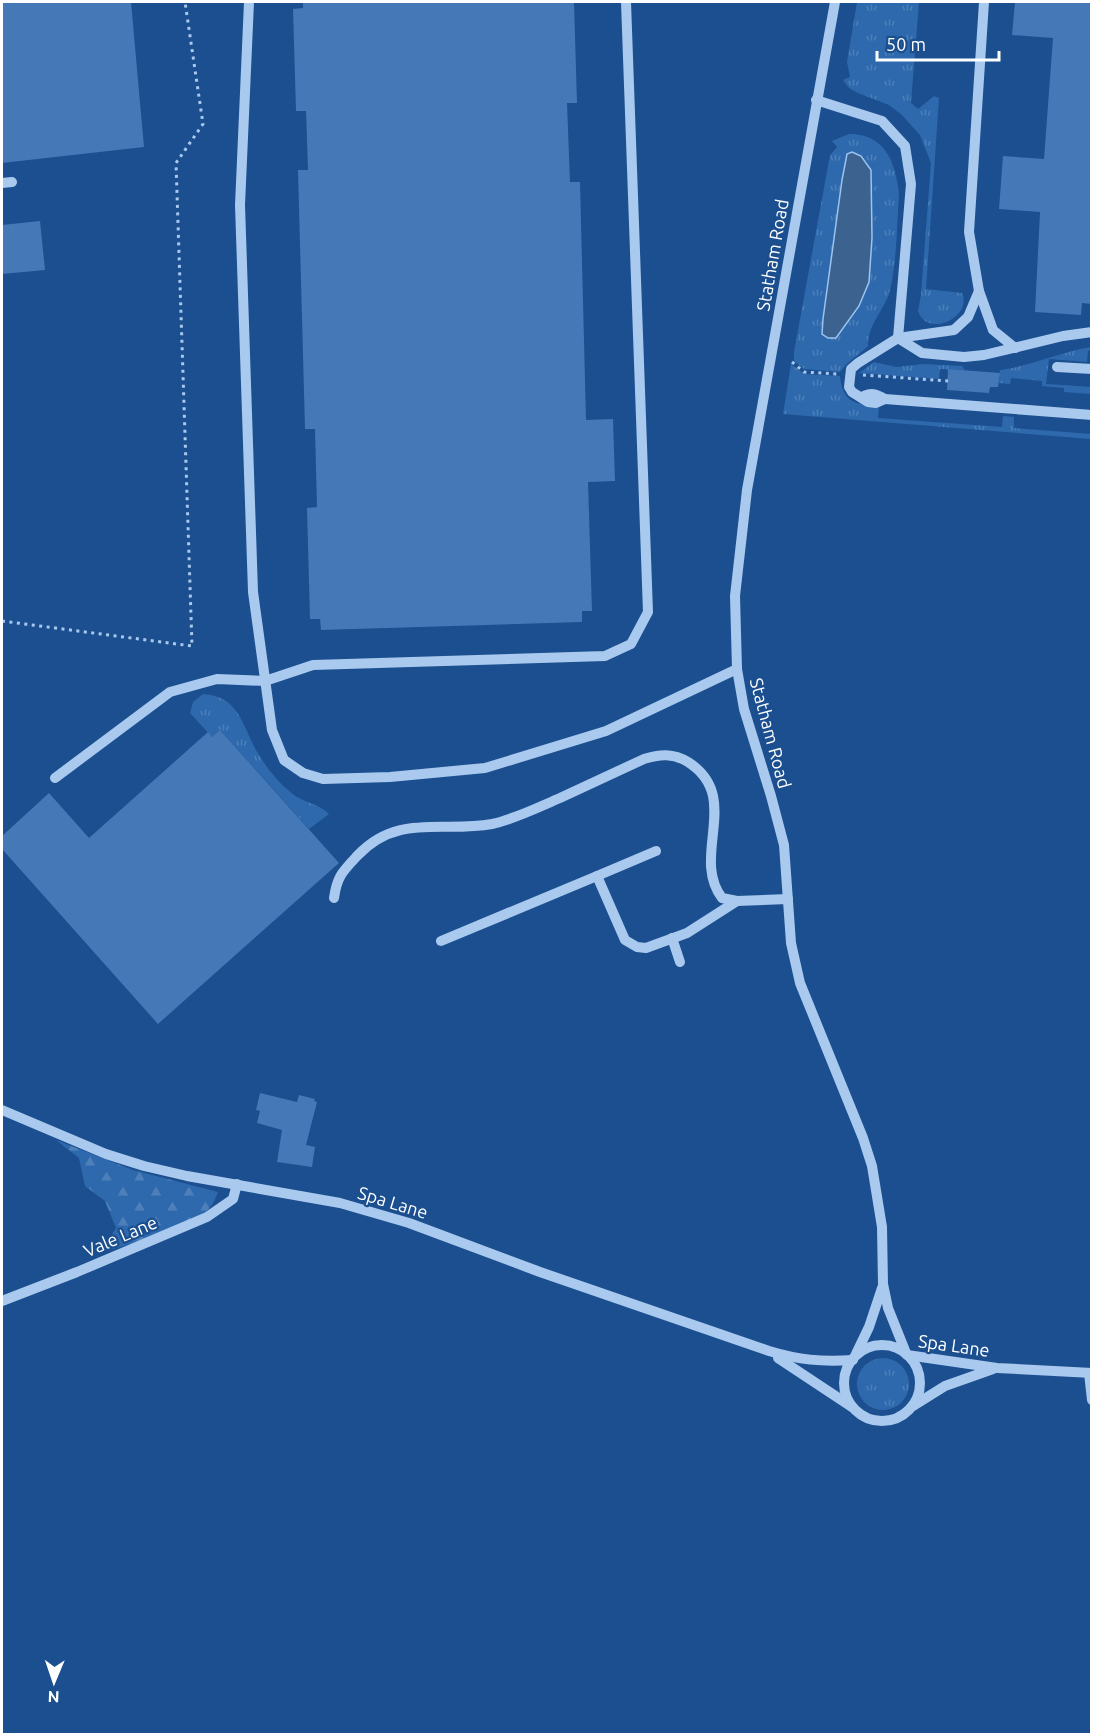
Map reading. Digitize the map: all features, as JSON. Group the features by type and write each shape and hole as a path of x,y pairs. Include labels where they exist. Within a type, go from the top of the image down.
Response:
{"street":[{"path":"249,2 240,205 253,591 272,730 284,760 303,773 323,779 390,777 485,768 606,731 737,669"},
{"path":"55,778 170,692 217,679 265,681 313,665 605,656 631,644 648,612 626,2"},
{"name":"Statham Road","path":"835,2 747,490 735,596 737,669 744,709 784,845 791,943 800,983 813,1020 863,1138 872,1166 882,1227 883,1284 888,1308 907,1354"},
{"path":"984,2 969,232 979,291 993,330 1015,348"},
{"path":"816,100 882,121 905,146 911,184 898,338"},
{"path":"979,291 968,317 954,330 898,338 858,363 849,375 849,387 852,392 868,402 876,403 885,399 1092,415"},
{"path":"898,338 922,353 964,357 984,355 1092,332"},
{"path":"1056,367 1092,369"},
{"path":"334,898 338,878 343,870 370,842 387,833 425,827 492,824 542,806 644,759 657,755 669,755 683,759 696,767 712,791 716,813 711,863 714,885 722,898 737,901 788,899"},
{"path":"441,941 656,851"},
{"path":"597,876 625,940 637,947 646,948 687,933 737,901"},
{"path":"672,938 680,962"},
{"name":"Spa Lane","path":"2,1110 106,1154 144,1166 340,1203 409,1223 540,1272 769,1351 822,1362 854,1358"},
{"name":"Vale Lane","path":"2,1301 207,1217 233,1199 237,1184"},
{"name":"Statham Road","path":"854,1358 869,1327 883,1284"},
{"path":"885,1345 907,1354 919,1374 918,1397 912,1407 902,1416 878,1421 865,1417 855,1409 845,1390 847,1369 854,1358 864,1350 885,1345"},
{"name":"Spa Lane","path":"769,1351 855,1409"},
{"name":"Spa Lane","path":"907,1354 996,1368 1090,1373"},
{"name":"Spa Lane","path":"912,1407 945,1386 996,1368"},
{"path":"1090,1373 1092,1400"}],"path":[{"path":"2,621 192,646 176,163 203,124 185,2"},
{"path":"792,362 804,372 948,381"}],"green space":[{"path":"857,2 919,2 911,103 918,109 934,96 939,98 926,289 962,293 964,302 961,310 948,322 930,323 923,319 918,311 931,163 920,135 902,115 889,105 858,93 849,88 843,80 850,77 847,62"},
{"path":"849,134 861,135 880,144 895,170 899,193 897,240 889,294 871,329 868,346 840,372 804,369 794,361 830,155 837,147 832,141","holes":["871,171 872,238 869,282 859,306 836,338 828,338 823,319 842,180"]},
{"path":"1091,347 1088,351 1087,362 1049,359 1046,384 1091,387 1091,394 1064,392 1064,388 1042,386 1042,381 1011,378 1010,384 999,383 1000,370"},
{"path":"874,362 896,367 923,364 962,366 965,370 940,369 939,379 859,373"},
{"path":"791,364 804,374 840,376 841,385 847,397 863,405 879,406 878,418 1002,427 1003,416 1014,417 1014,428 1091,434 1091,439 783,414"},
{"path":"203,694 216,696 233,707 259,755 276,778 297,797 322,808 329,814 309,829 220,730 212,737 190,713 193,702"},
{"path":"56,1140 133,1170 218,1192 206,1212 197,1219 156,1236 100,1253 116,1228 105,1201 85,1186 79,1158"},
{"path":"878,1358 888,1358 902,1365 909,1384 902,1403 888,1410 878,1410 868,1406 861,1399 857,1389 857,1379 861,1369 868,1362"}],"shaded area":[{"path":"852,152 861,156 871,170 872,238 869,282 859,306 836,338 828,338 822,334 823,319 842,180 847,154"}],"building":[{"path":"2,2 131,2 144,147 2,163"},
{"path":"303,2 574,2 577,103 567,103 570,182 580,182 586,420 613,419 615,481 588,482 592,611 582,611 582,622 321,630 320,619 310,619 307,508 317,507 315,429 305,429 298,170 308,170 306,111 296,111 293,9 303,8"},
{"path":"1015,2 1092,2 1092,304 1082,303 1081,315 1035,312 1040,212 999,209 1003,156 1044,159 1053,38 1012,35"},
{"path":"40,221 45,270 2,274 2,225"},
{"path":"948,369 1000,373 998,387 990,387 989,393 947,390"},
{"path":"220,730 339,863 158,1024 2,849 2,836 49,793 89,838 208,732 212,737"},
{"path":"260,1093 297,1102 299,1095 315,1099 314,1101 317,1102 306,1145 315,1147 312,1167 277,1162 282,1130 257,1123 260,1111 256,1110"}]}
